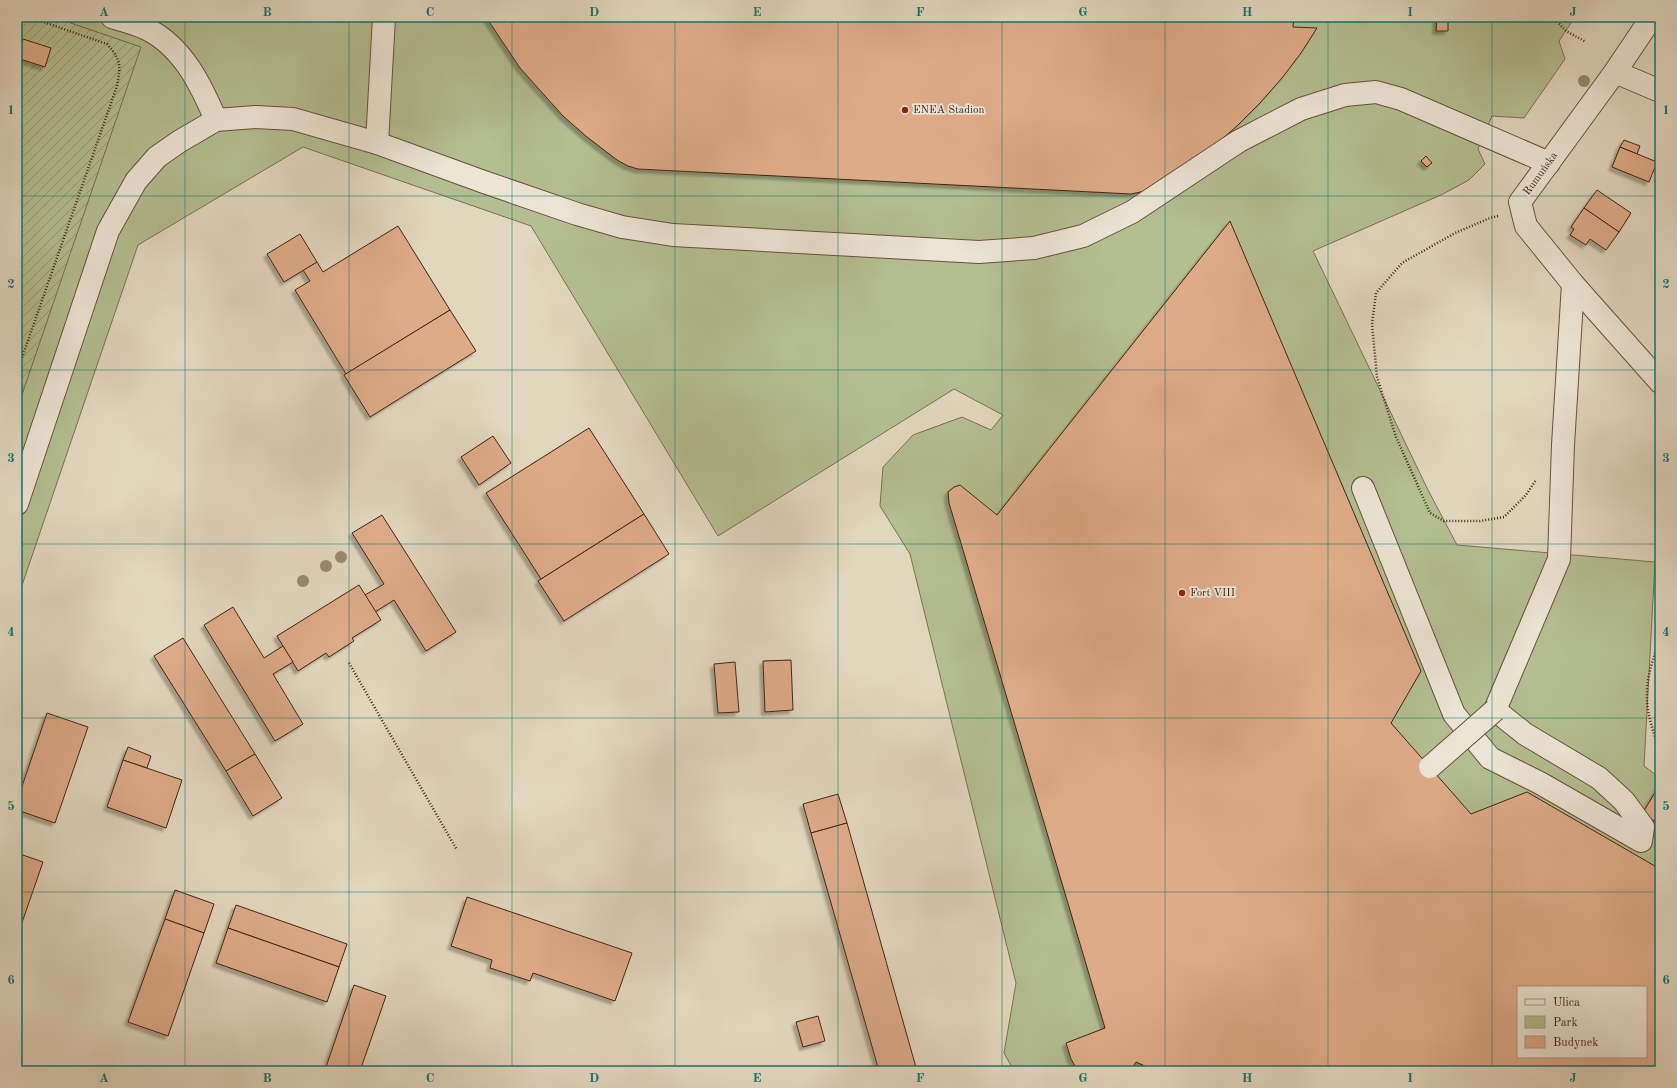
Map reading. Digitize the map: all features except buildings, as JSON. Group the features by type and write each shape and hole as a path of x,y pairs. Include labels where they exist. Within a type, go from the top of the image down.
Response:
{"street":[{"path":"112,17 147,29 164,40 185,61 204,92 216,120"},
{"path":"377,143 384,17"},
{"name":"Rumuńska","path":"1652,17 1615,72 1520,202 1526,226 1573,284 1660,382"},
{"path":"1615,72 1660,91"},
{"path":"17,504 108,231 136,181 157,157 180,141 216,120 256,117 293,119 377,143 563,210 622,227 673,235 979,252 1034,248 1083,236 1132,212 1239,141 1301,109 1345,95 1376,92 1401,99 1549,163"},
{"path":"1430,767 1495,710 1559,559 1563,445 1573,284"},
{"path":"1363,488 1454,714 1490,758 1641,840 1643,827 1624,801 1599,778 1525,734 1495,710"}],"path":[{"path":"17,372 117,86 120,67 114,53 107,44 29,17"},
{"path":"1553,17 1566,31 1586,42"},
{"path":"1522,211 1490,218 1462,230 1402,263 1376,293 1372,324 1377,377 1396,437 1430,513 1444,521 1480,521 1504,517 1526,495 1538,478"},
{"path":"1660,639 1652,664 1647,694 1650,723 1660,752"},
{"path":"349,664 457,850"}],"green space":[{"path":"17,17 53,17 141,47 17,409"},
{"path":"53,17 1575,17 1559,41 1565,59 1524,118 1492,116 1478,149 1485,164 1469,180 1443,194 1313,251 1427,488 1457,545 1655,562 1644,766 1660,778 1660,1071 1014,1071 1004,1053 1016,983 910,554 880,506 883,467 913,435 962,417 991,430 1003,415 954,389 718,536 531,226 303,147 138,245 17,600 17,409 140,47"}],"place":[{"name":"ENEA Stadion","path":"905,110"},
{"name":"Fort VIII","path":"1182,593"}]}
